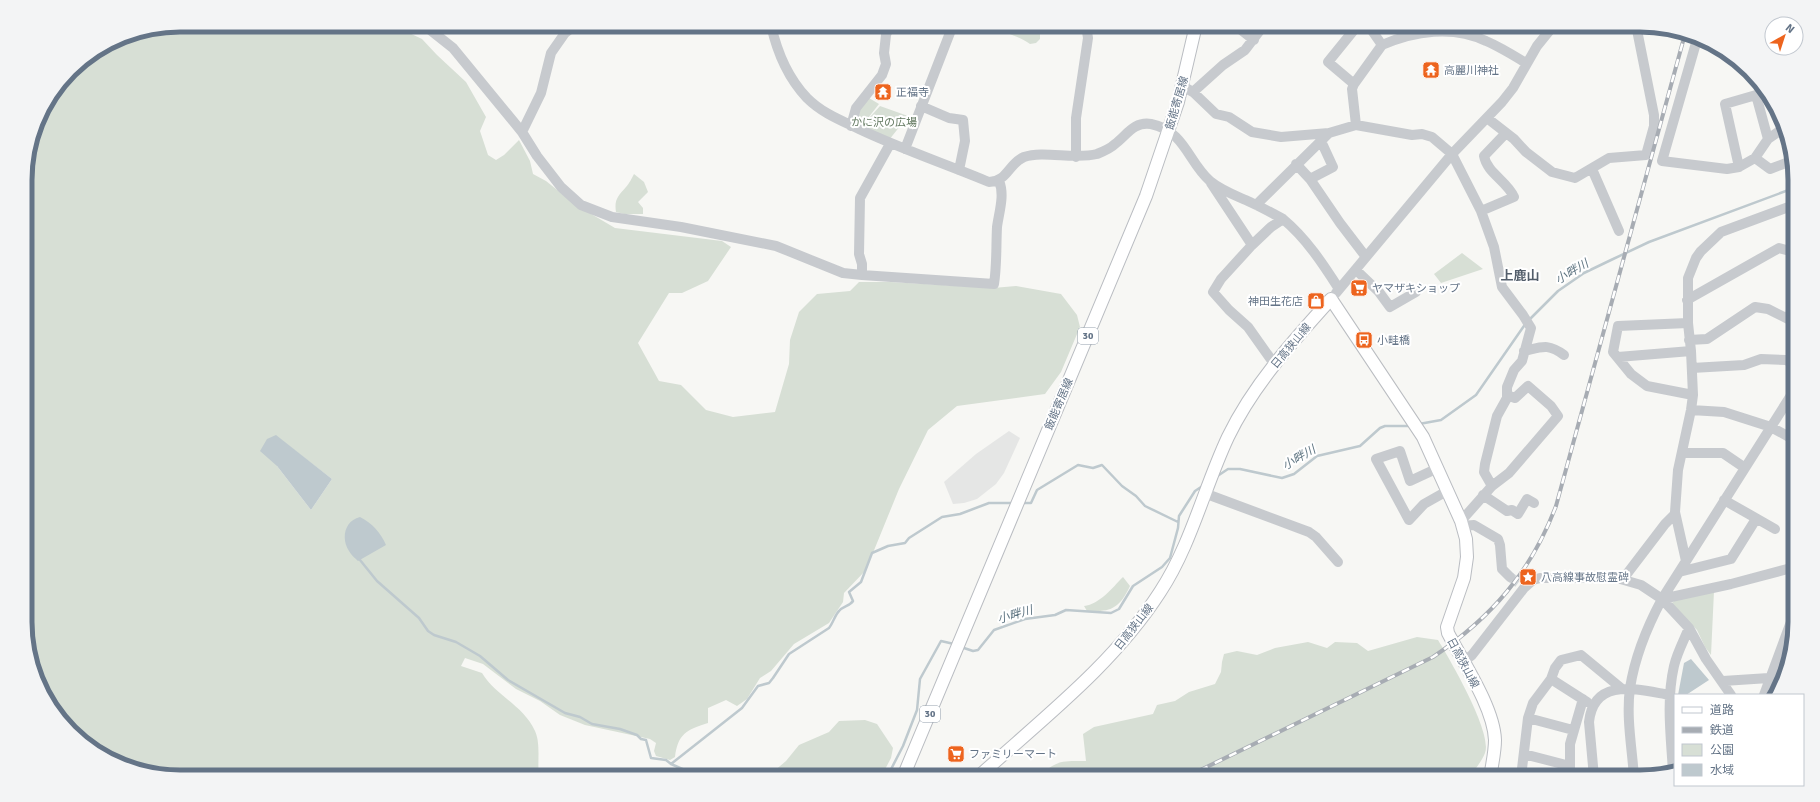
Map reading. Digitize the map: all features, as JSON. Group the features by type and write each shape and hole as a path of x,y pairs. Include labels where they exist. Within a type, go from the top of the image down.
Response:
{"main road":[{"name":"飯能寄居線","path":"906,770 1120,262 1146,196 1169,132 1182,86 1194,32"},
{"name":"日高狭山線","path":"986,770 1106,662 1138,625 1161,591 1177,561 1212,474 1228,437 1239,417 1275,365 1331,299 1415,425 1438,468 1462,523 1467,557 1464,578 1447,627 1448,633 1482,699 1491,720 1495,739 1494,760 1492,770"}],"street":[{"path":"433,32 453,48 522,132 537,156 561,187 581,205 612,217 680,227 776,246 843,272 862,275 994,284 996,274 997,228 1002,196 1002,188 999,181"},
{"path":"522,132 541,93 551,53 567,32"},
{"path":"772,32 776,48 785,67 796,84 819,109 832,118 890,144 989,182 999,181 1017,161 1024,157 1036,155 1076,156 1097,154 1114,145 1131,129 1138,125 1151,124 1178,138 1210,181 1252,245"},
{"path":"851,126 856,108 882,75 886,64 884,53 887,32"},
{"path":"905,149 950,32"},
{"path":"1076,156 1076,118 1088,38 1087,32"},
{"path":"1244,32 1254,40"},
{"path":"1193,92 1223,64 1245,50 1259,32"},
{"path":"1352,32 1328,62 1354,84"},
{"path":"1373,32 1382,45"},
{"path":"1356,125 1352,89 1354,84 1382,45 1420,32"},
{"path":"1458,32 1485,40 1526,63"},
{"path":"1331,299 1452,154 1487,118 1513,88 1526,63 1548,32"},
{"path":"1487,118 1526,152 1552,172 1575,178 1609,158 1646,155 1654,126 1654,115 1637,32"},
{"path":"1696,43 1662,161 1727,169 1739,167 1755,158 1768,139 1780,131"},
{"path":"1182,86 1193,92 1216,114 1229,117 1252,132 1281,137 1329,133 1356,125 1412,135 1422,134 1432,137 1452,154 1481,212 1494,247 1502,287 1528,321 1522,361 1514,370 1507,387 1506,398 1497,416 1485,464 1484,472 1492,486"},
{"path":"1739,167 1725,104 1756,95 1768,139"},
{"path":"921,106 949,118 963,120 965,141 959,170"},
{"path":"1256,205 1329,133"},
{"path":"1481,212 1514,197 1511,191 1485,163 1484,156 1506,133"},
{"path":"1310,179 1333,167 1321,141"},
{"path":"862,275 862,264 859,254 860,198 890,144"},
{"path":"1755,158 1770,168 1787,162"},
{"path":"1296,164 1310,179 1340,223 1366,257"},
{"path":"1592,169 1619,231"},
{"path":"1210,181 1225,191 1256,205 1283,219 1291,225 1316,254 1339,289"},
{"path":"1686,561 1675,514 1678,470 1693,395 1687,300 1688,278 1696,258 1709,242 1721,232 1788,207"},
{"path":"1275,365 1248,327 1229,310 1213,292 1221,279 1252,245 1271,227 1283,219"},
{"path":"1687,300 1779,248 1788,250"},
{"path":"1356,270 1379,292 1390,307 1416,292"},
{"path":"1689,340 1707,339 1754,307 1762,307 1788,319"},
{"path":"1688,322 1618,326 1613,352 1631,374 1647,386 1693,395"},
{"path":"1524,351 1548,346 1555,348 1564,355"},
{"path":"1618,357 1691,351"},
{"path":"1692,368 1744,365 1761,359 1788,361"},
{"path":"1506,395 1515,398 1528,386 1551,406 1558,416 1509,473 1492,486 1462,523 1474,525 1498,539 1502,569 1510,577"},
{"path":"1633,770 1625,688 1649,622 1724,500 1788,403"},
{"path":"1691,410 1724,412 1771,427 1788,436"},
{"path":"1438,468 1410,481 1400,452 1376,459 1409,520 1424,504 1447,491"},
{"path":"1682,452 1724,453 1745,468"},
{"path":"1206,490 1309,532 1316,537 1338,562"},
{"path":"1484,495 1507,511 1512,510 1518,514 1527,499 1534,504"},
{"path":"1724,500 1775,529"},
{"path":"1623,580 1665,524 1675,514"},
{"path":"1679,572 1731,559 1756,519"},
{"path":"1662,599 1731,584 1788,569"},
{"path":"1463,662 1472,655 1486,639 1522,586 1533,580 1540,578 1623,580 1641,585 1662,599 1688,628 1706,659 1723,681 1730,694"},
{"path":"1673,766 1673,747 1669,719 1670,695 1674,665 1688,628"},
{"path":"1764,694 1788,629"},
{"path":"1522,770 1528,718 1533,703 1551,679 1555,668 1561,660 1581,655 1625,688"},
{"path":"1723,681 1769,678"},
{"path":"1551,679 1594,706"},
{"path":"1593,770 1589,722 1590,714 1594,706 1604,694 1609,690 1625,688 1670,695"},
{"path":"1570,770 1570,744 1583,699"},
{"path":"1528,718 1573,730"},
{"path":"1524,754 1570,766"}],"shaded area":[{"path":"1009,431 1020,438 1004,473 996,484 977,499 964,503 953,504 944,482 976,454"}],"green space":[{"path":"170,32 407,32 422,39 466,82 486,117 480,131 488,155 496,160 504,155 519,140 530,161 533,174 546,181 576,205 615,228 722,241 731,247 708,281 682,293 669,293 638,343 659,381 681,385 706,410 733,417 775,412 789,364 790,340 799,312 817,294 850,291 859,282 890,282 993,288 1016,286 1061,294 1077,315 1080,327 1061,372 1045,394 957,406 928,430 899,489 866,570 844,593 843,602 829,623 794,644 771,671 760,678 747,699 737,706 726,700 708,708 708,723 694,728 684,734 678,743 675,757 670,760 656,756 654,751 656,743 650,739 585,725 560,715 540,701 516,689 483,664 465,658 461,666 482,673 494,688 524,714 535,731 538,748 538,770 160,769 123,759 98,745 75,727 57,704 47,688 37,661 32,632 33,160 43,123 57,98 75,75 98,57 114,47 141,37","holes":["276,436 332,479 311,510 277,466"]},
{"path":"1007,32 1040,32 1040,39 1036,43 1030,44 1021,38"},
{"path":"869,98 879,104 861,127 856,124 858,110"},
{"name":"かに沢の広場","path":"880,106 908,116 889,140 861,127"},
{"path":"634,174 644,182 648,192 638,202 643,208 643,214 624,214 616,212 617,198"},
{"path":"1462,253 1483,269 1441,283 1434,274"},
{"path":"1123,577 1130,586 1118,604 1108,610 1087,611 1084,606 1090,605 1100,599"},
{"path":"1714,591 1711,655 1705,647 1697,630 1671,604 1674,601"},
{"path":"1417,637 1438,640 1460,678 1483,729 1486,743 1485,753 1475,770 1046,770 1055,764 1071,761 1086,761 1083,734 1094,727 1153,714 1157,705 1175,701 1189,692 1215,684 1221,672 1224,654 1237,651 1257,655 1275,648 1308,642 1327,648 1335,642 1357,643 1368,651"},
{"path":"865,720 877,724 893,748 891,758 885,770 775,770 786,761 799,745 829,732 839,721"}],"water":[{"path":"276,435 332,479 311,510 277,466 260,451 267,439"},
{"path":"360,517 376,529 382,536 386,545 358,561 349,551 345,541 345,536 347,526 350,522"},
{"path":"1691,659 1709,680 1688,694 1678,694 1684,663"}],"waterway":[{"name":"小畔川","path":"1529,320 1558,291 1584,273 1649,242 1788,190"},
{"name":"小畔川","path":"1419,424 1441,420 1476,395 1526,323"},
{"name":"小畔川","path":"1216,477 1228,469 1240,469 1282,478 1294,474 1317,456 1360,446 1380,428 1385,426 1412,426"},
{"path":"1021,503 1031,503 1037,490 1078,465 1093,468 1102,465 1122,486 1136,496 1145,506 1178,522"},
{"name":"小畔川","path":"961,647 973,651 978,650 994,630 1025,619 1055,615 1066,610 1111,613 1119,609 1133,586 1162,567 1170,558 1178,528 1179,516 1195,491 1204,485"},
{"path":"360,560 377,581 419,618 428,631 434,635 456,642 480,656 508,680 565,713 580,717 592,724 620,729 637,735 641,739 646,740 651,758 666,760 671,764 742,708 758,686 769,683 789,654 829,628 839,611 853,601 849,592 861,582 872,553 888,546 905,543 909,538 942,517 960,514 989,503 1014,503"},
{"name":"小畔川","path":"891,770 903,746 917,710 920,679 941,641 954,644"},
{"path":"671,764 685,770"}],"tunnel":[{"path":"1510,577 1520,584"}],"railway":[{"path":"1200,770 1433,657 1454,642 1491,609 1507,592 1521,572 1546,530 1556,506 1684,39"}],"place":[{"name":"高麗川神社","path":"1431,70"},
{"name":"正福寺","path":"883,92"},
{"name":"ヤマザキショップ","path":"1359,288"},
{"name":"神田生花店","path":"1316,301"},
{"name":"小畦橋","path":"1364,340"},
{"name":"八高線事故慰霊碑","path":"1528,577"},
{"name":"ファミリーマート","path":"956,754"}],"district":[{"name":"上鹿山","path":"1520,276"}]}
